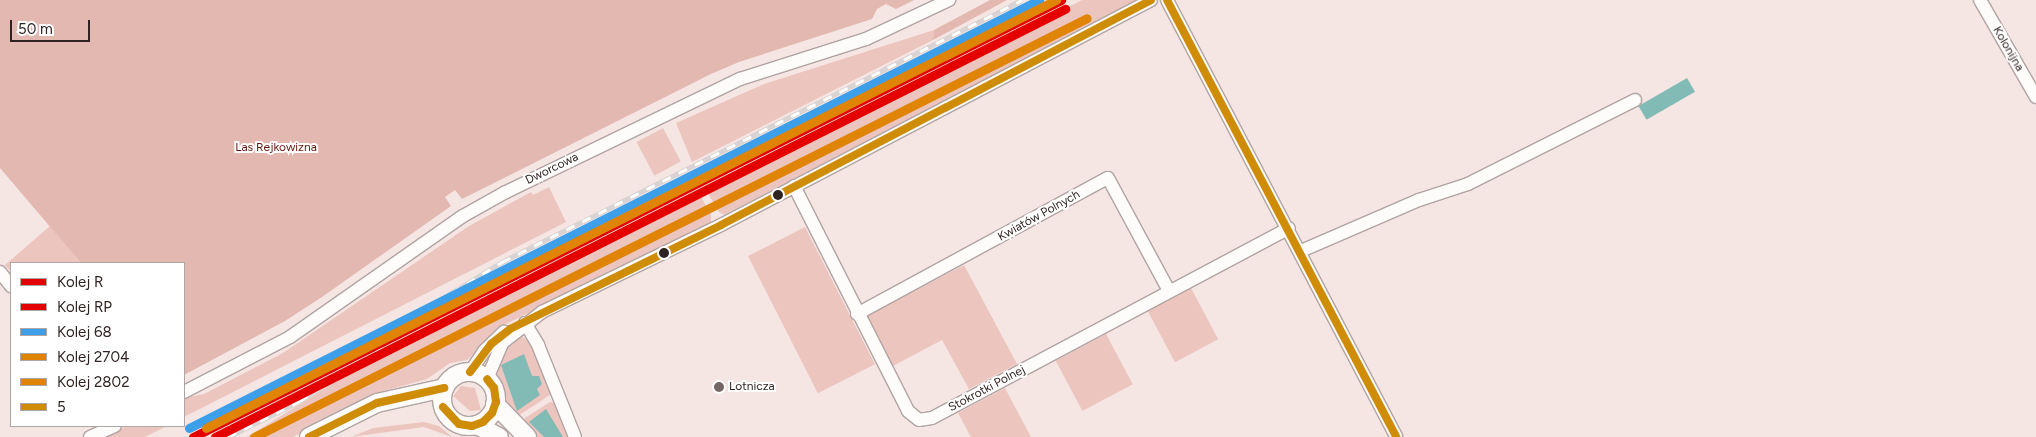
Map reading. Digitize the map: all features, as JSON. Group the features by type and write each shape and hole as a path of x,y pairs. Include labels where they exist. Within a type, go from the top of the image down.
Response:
{"main road":[{"path":"478,425 488,418 496,404 495,390 487,379 470,372 454,376 444,388 443,407 457,423 478,425 499,437"},
{"path":"309,437 377,403 444,388"},
{"path":"496,404 527,437"},
{"path":"341,422 412,406 443,407"}],"street":[{"name":"Dworcowa","path":"185,391 290,337 463,216 506,192 740,79 866,39 949,0"},
{"path":"470,372 496,338 794,186 1150,0"},
{"path":"1167,0 1301,251 1396,437"},
{"name":"Kolonijna","path":"1980,0 2036,97"},
{"path":"1301,251 1419,200 1468,184 1635,100"},
{"name":"Kwiatów Polnych","path":"857,314 1108,178 1169,290"},
{"name":"Stokrotki Polnej","path":"794,186 857,314 908,411 912,416 925,420 1288,228"},
{"path":"0,272 10,285"},
{"path":"487,379 502,343 525,323"},
{"path":"525,323 555,385 575,437"},
{"path":"90,437 113,427"}],"shaded area":[{"path":"1082,0 1138,0 724,215 719,212 706,190"},
{"path":"934,30 933,40 692,162 676,123 764,84"},
{"path":"663,128 681,162 654,176 637,142"},
{"path":"549,187 566,222 185,416 185,398 204,394 283,353 469,226 531,192 533,195"},
{"path":"699,193 711,215 711,222 506,324 467,360 450,363 427,379 373,394 293,437 247,437 340,379"},
{"path":"50,226 80,262 10,262 10,271 5,265"},
{"path":"805,227 875,364 818,393 748,256"},
{"path":"964,265 1017,364 969,389 942,340 893,366 867,316"},
{"path":"1191,288 1218,339 1175,362 1148,311"},
{"path":"1106,334 1133,384 1082,411 1056,361"},
{"path":"523,337 530,343 553,393 518,416 504,401 496,370 497,361 514,338"},
{"path":"461,386 475,388 481,410 470,411 453,396"},
{"path":"1005,388 1031,437 971,437 958,413"},
{"path":"550,402 556,403 571,437 536,437 524,425 525,418"},
{"path":"424,422 439,426 452,437 424,427 351,437 373,428"},
{"path":"125,427 165,427 145,437 105,437"}],"green space":[{"name":"Las Rejkowizna","path":"0,0 914,0 896,9 886,4 877,9 872,19 739,62 711,74 462,199 455,190 445,197 451,206 322,297 285,321 185,374 185,262 80,262 0,168"},
{"path":"990,0 1007,0 933,40 934,30"}],"water":[{"path":"1687,78 1695,92 1647,120 1639,106"},
{"path":"524,354 532,376 539,376 542,384 537,389 540,395 517,411 501,365"},
{"path":"546,409 563,437 544,437 529,422"}],"railway":[{"path":"329,368 502,262 1022,0"},
{"path":"228,437 300,401 489,278 1041,0"}],"rail line":[{"name":"68","path":"189,428 1039,0"},
{"name":"2704","path":"206,428 1056,0"},
{"name":"R","path":"193,437 1061,0"},
{"name":"RP","path":"215,437 1065,9"},
{"name":"2802","path":"254,437 1087,18"}],"transit line":[{"name":"5","path":"470,372 491,344 510,329 721,225 1151,0"},
{"name":"5","path":"1167,0 1396,437"},
{"name":"5","path":"443,407 459,424 472,426 483,422 492,413 496,402 494,388 487,379"},
{"name":"5","path":"309,437 377,403 444,388"}],"place":[{"name":"Lotnicza","path":"719,387"}]}
